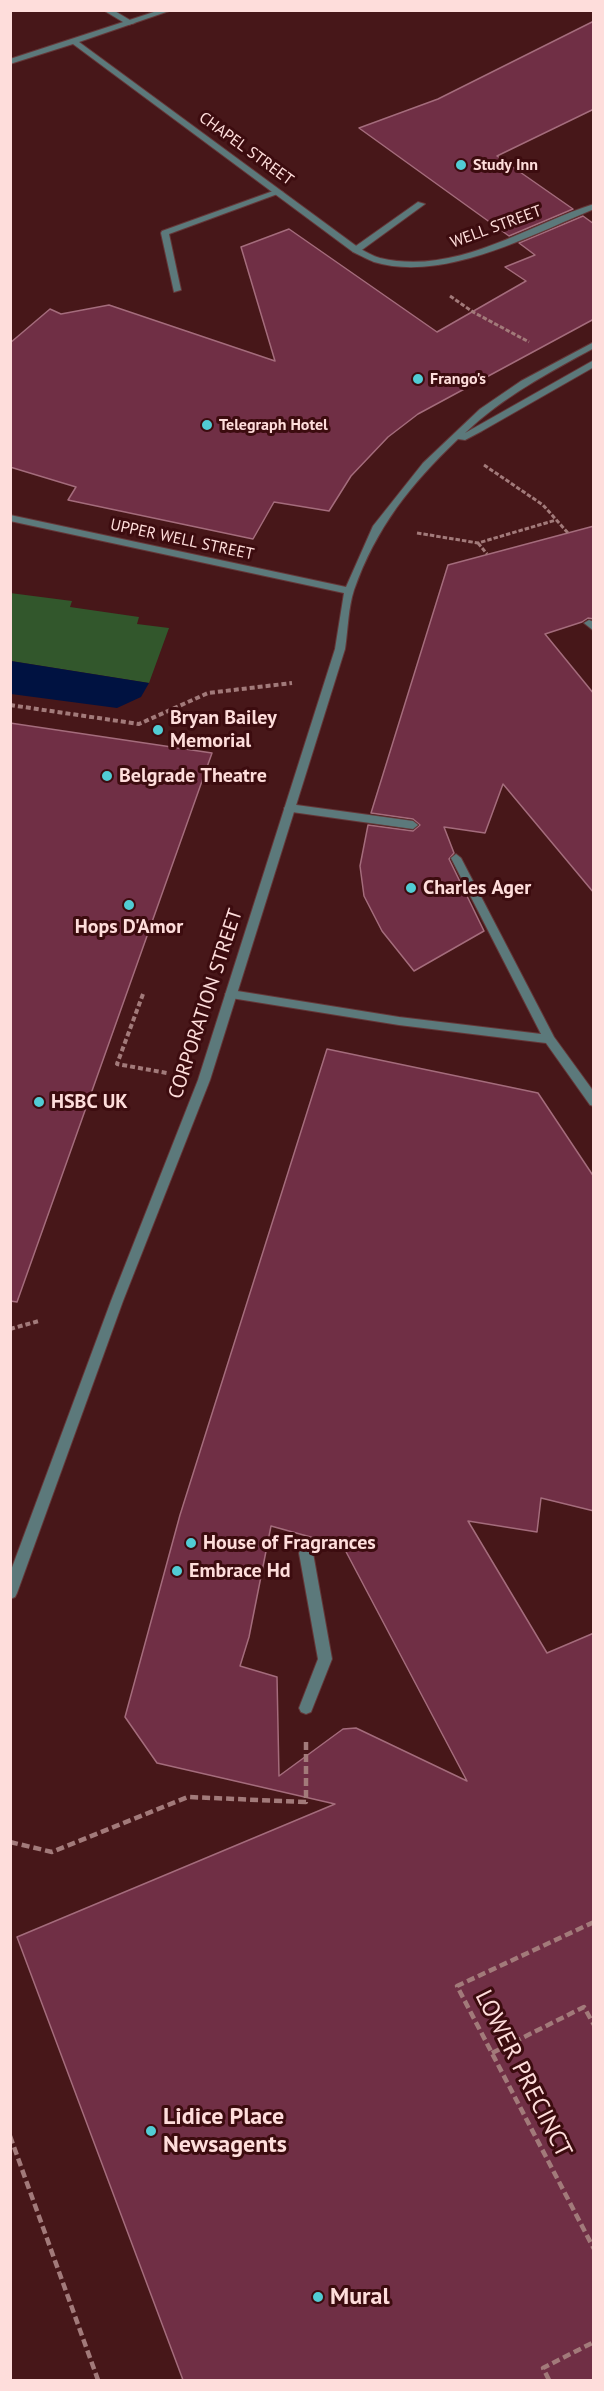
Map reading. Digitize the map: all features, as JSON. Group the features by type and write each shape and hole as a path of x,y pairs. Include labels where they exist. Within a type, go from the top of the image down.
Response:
{"street":[{"path":"106,10 131,23"},
{"path":"10,62 170,10"},
{"name":"CHAPEL STREET","path":"75,42 356,250 377,260 406,263"},
{"path":"177,290 165,233 279,192"},
{"path":"356,250 421,204"},
{"name":"WELL STREET","path":"406,263 448,260 473,254 594,206"},
{"name":"CORPORATION STREET","path":"10,1593 117,1301 204,1080 340,649 349,591 378,526 426,465 452,443 483,411 564,360 594,344"},
{"name":"CORPORATION STREET","path":"452,443 594,363"},
{"name":"UPPER WELL STREET","path":"10,518 349,591"},
{"path":"289,808 413,825"},
{"path":"456,858 549,1039 594,1102"},
{"path":"231,994 399,1021 549,1039"},
{"path":"306,1552 325,1659 306,1708"}],"path":[{"path":"406,263 473,312 564,360"},
{"path":"452,443 543,505 568,533"},
{"path":"378,526 478,543 556,520"},
{"path":"478,543 487,554"},
{"path":"10,705 139,724 208,693 302,682 329,686"},
{"path":"143,994 117,1065 204,1080"},
{"path":"10,1329 39,1322"},
{"path":"10,1842 52,1852 188,1797 306,1802 306,1708"},
{"name":"LOWER PRECINCT","path":"594,1922 457,1986 594,2249"},
{"path":"492,2053 584,2007 594,2025"},
{"path":"10,2136 98,2380"},
{"path":"549,2380 543,2368 594,2342"}],"green space":[{"path":"10,593 72,601 70,607 139,617 137,624 169,628 149,683 11,661"}],"water":[{"path":"11,661 149,683 141,697 117,708 11,694"}],"building":[{"path":"594,21 594,109 497,156 573,209 509,236 359,128 438,99"},
{"name":"Telegraph Hotel","path":"583,216 594,224 594,319 418,414 388,437 351,476 329,511 274,502 253,539 68,500 76,487 10,467 10,343 50,309 61,314 109,305 275,361 241,247 289,229 437,332 526,281 505,267 535,255 519,243"},
{"path":"594,526 594,619 588,618 545,634 594,694 594,893 503,784 485,833 444,827 454,853 449,859 484,931 414,971 382,931 364,896 360,866 368,825 413,831 420,825 413,819 371,813 448,565"},
{"path":"10,723 212,753 17,1302 10,1301"},
{"path":"327,1049 538,1093 594,1177 594,1511 541,1498 537,1532 468,1521 547,1653 594,1633 594,2380 183,2380 17,1937 335,1804 157,1763 125,1717 180,1515","holes":["271,1526 343,1546 467,1781 356,1728 343,1729 279,1776 277,1677 240,1666 249,1637"]}],"place":[{"name":"Study Inn","path":"461,165"},
{"name":"Frango's","path":"418,379"},
{"name":"Telegraph Hotel","path":"207,425"},
{"name":"Bryan Bailey Memorial","path":"158,730"},
{"name":"Belgrade Theatre","path":"107,776"},
{"name":"Charles Ager","path":"411,888"},
{"name":"Hops D'Amor","path":"129,905"},
{"name":"HSBC UK","path":"39,1102"},
{"name":"House of Fragrances","path":"191,1543"},
{"name":"Embrace Hd","path":"177,1571"},
{"name":"Lidice Place Newsagents","path":"151,2131"},
{"name":"Mural","path":"318,2297"}]}
